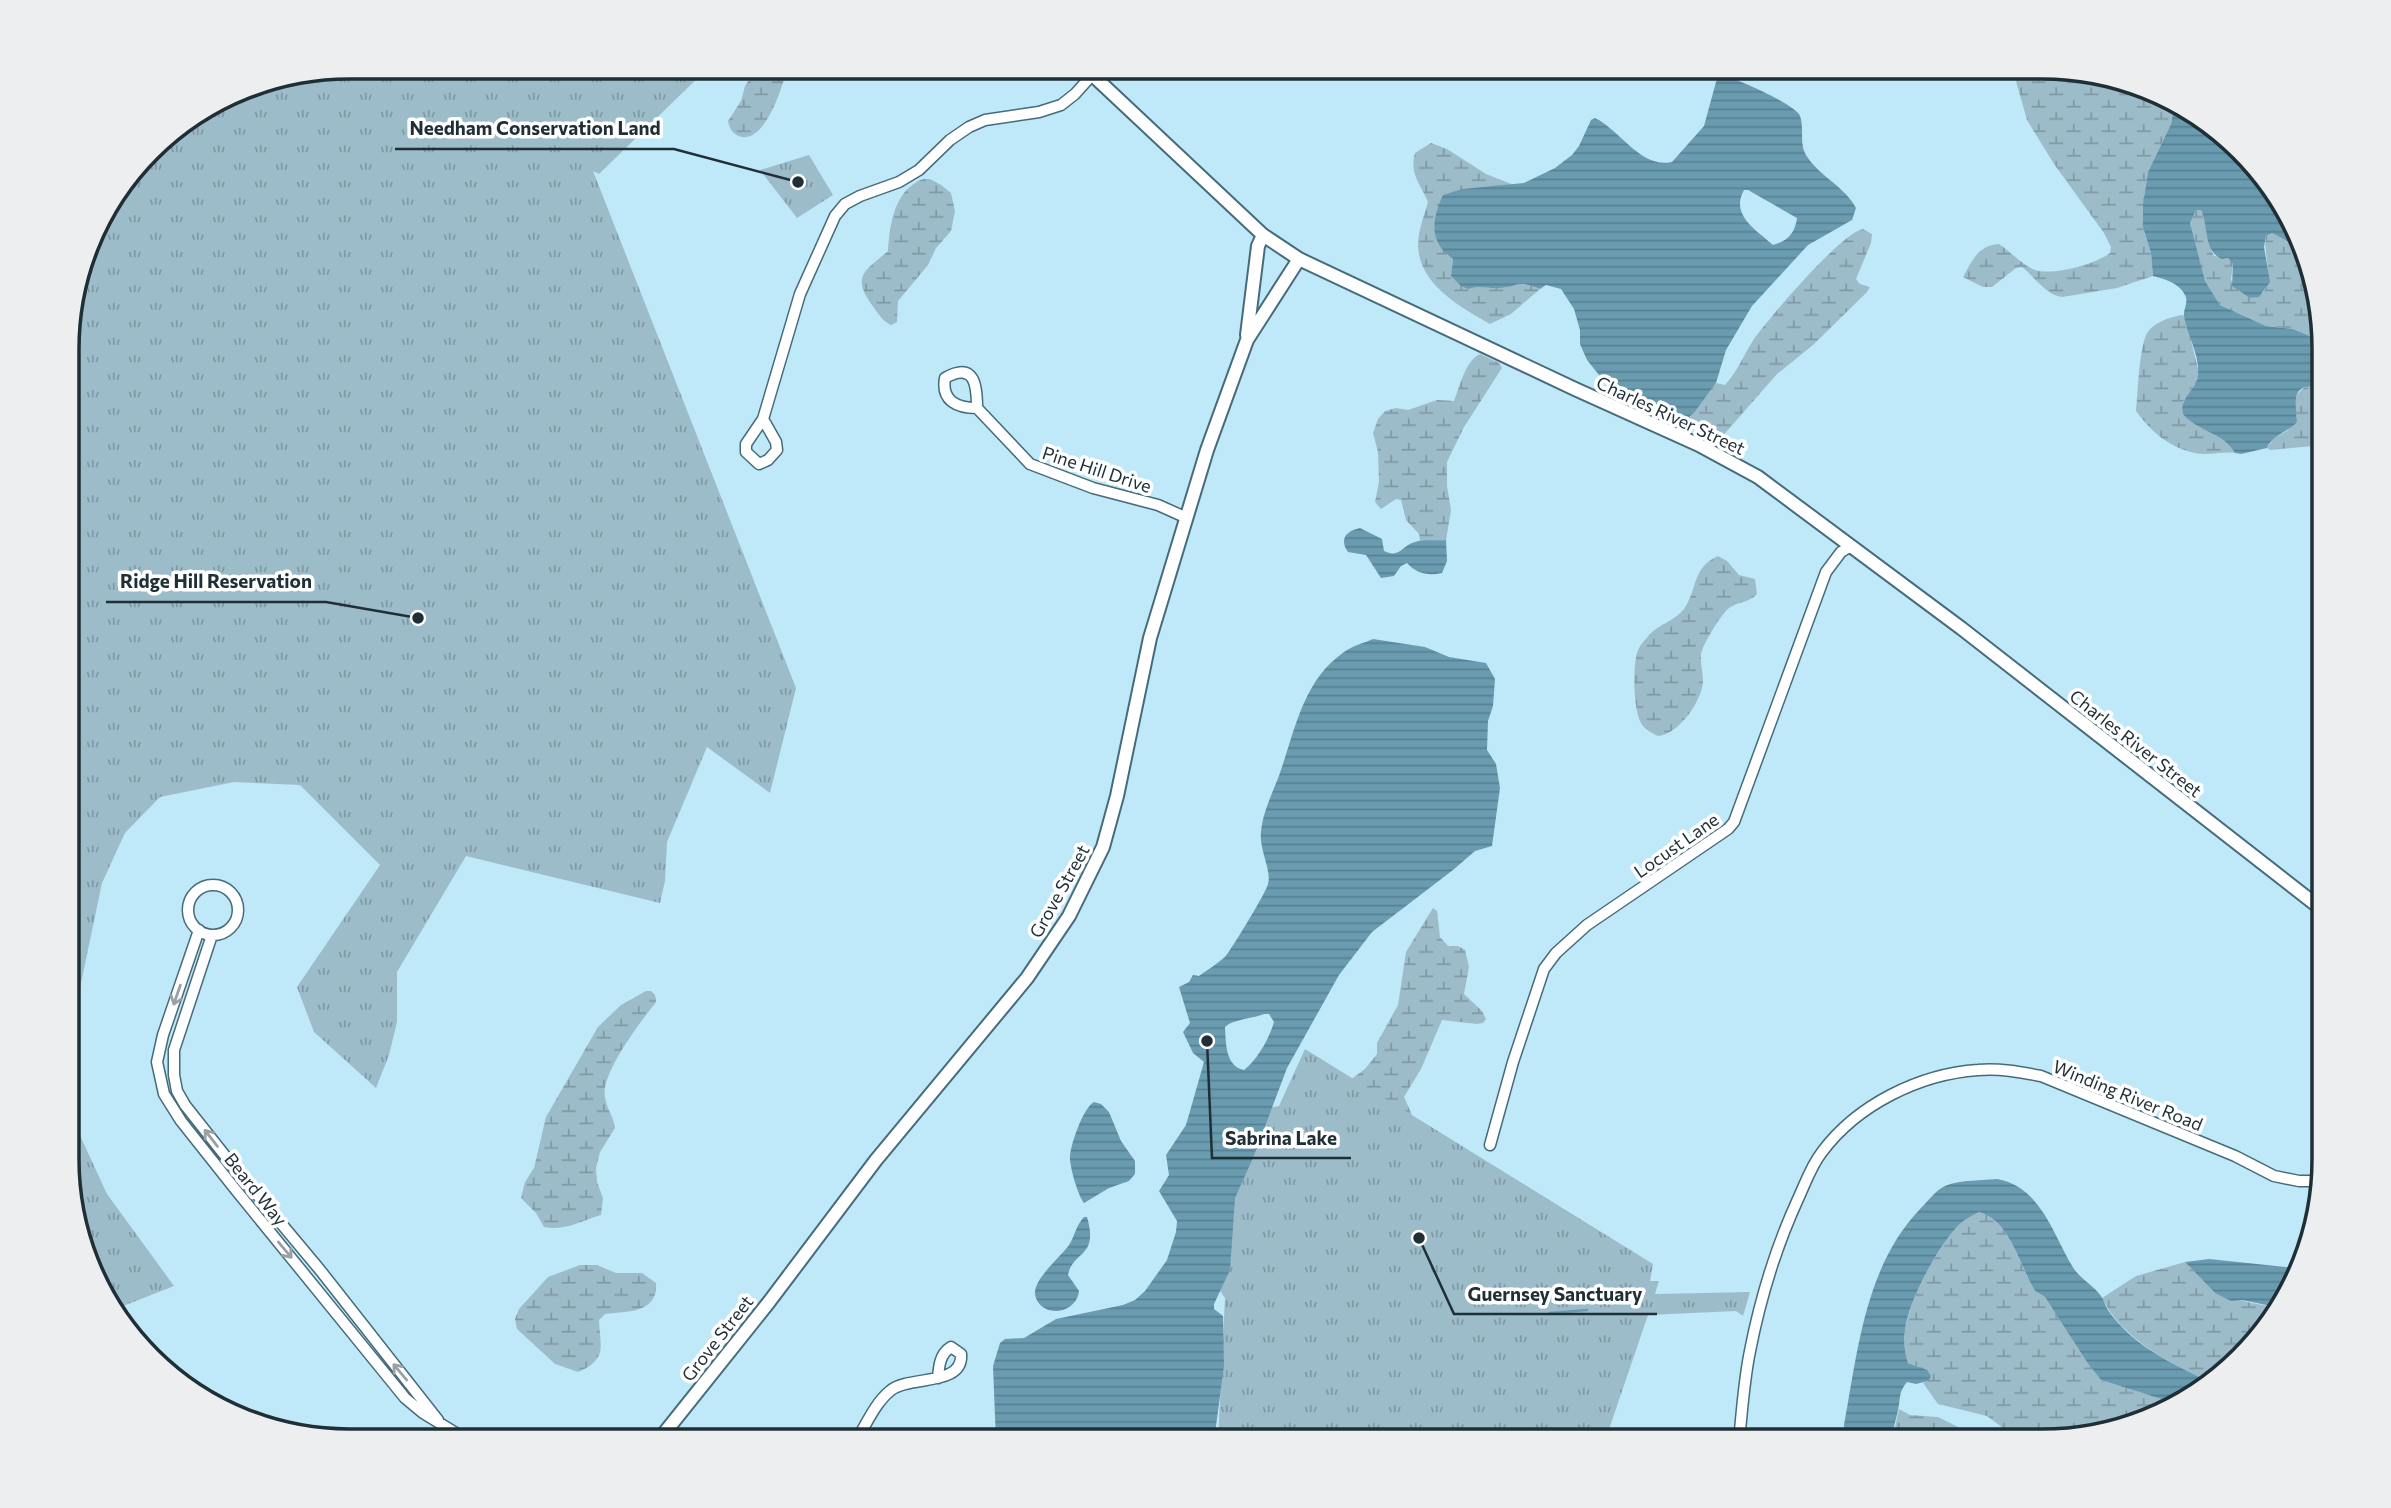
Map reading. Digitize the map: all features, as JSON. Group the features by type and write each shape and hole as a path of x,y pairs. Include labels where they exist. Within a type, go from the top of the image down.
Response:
{"street":[{"path":"763,419 800,294 835,216 845,204 899,182 919,170 950,140 969,127 985,120 1039,112 1061,105 1075,94 1083,79"},
{"name":"Charles River Street","path":"1097,79 1263,235 1299,258 1575,389 1699,444 1758,477 1851,545 2312,902"},
{"path":"1247,340 1258,246 1263,235"},
{"name":"Grove Street","path":"668,1429 769,1302 876,1160 1027,978 1069,916 1103,847 1117,796 1150,638 1207,450 1247,340 1299,258"},
{"name":"Pine Hill Drive","path":"977,408 1030,464 1093,488 1157,505 1187,518"},
{"name":"Locust Lane","path":"1489,1145 1544,969 1556,953 1587,925 1728,829 1734,822 1826,572 1841,552 1851,545"},
{"path":"220,886 235,898 238,914 229,929 212,935 199,930 189,915 192,898 205,887 220,886"},
{"name":"Beard Way","path":"199,930 163,1035 157,1062 164,1094 183,1123 235,1189 405,1398 448,1429"},
{"name":"Beard Way","path":"212,935 174,1049 173,1075 177,1091 234,1167 320,1270 443,1426"},
{"name":"Winding River Road","path":"1740,1429 1749,1352 1781,1235 1807,1178 1821,1153 1836,1135 1878,1102 1910,1086 1978,1069 2041,1076 2235,1156 2274,1176 2312,1181"},
{"path":"864,1429 888,1391 899,1384 938,1378"}],"green space":[{"path":"331,79 697,79 599,174 593,171 796,688 770,793 707,747 667,842 665,881 660,903 466,856 397,972 397,1022 389,1055 376,1088 314,1032 297,987 380,865 300,785 234,782 160,797 125,833 102,883 79,992 79,331 84,296 99,245 135,184 158,158 199,124 245,99 296,84"},
{"path":"749,79 784,79 766,121 751,136 742,137 732,131 728,121 741,101"},
{"path":"2015,79 2060,79 2095,84 2146,99 2173,113 2171,124 2148,172 2143,204 2143,227 2151,253 2153,276 2117,288 2062,297 2045,289 2022,267 2016,268 1992,287 1983,287 1963,277 1976,255 1992,245 1999,244 2026,265 2043,271 2074,268 2110,253 2111,247 2104,233 2054,164 2027,120"},
{"path":"1431,143 1447,149 1486,174 1514,185 1462,189 1447,255 1453,259 1451,276 1490,288 1520,284 1540,289 1511,314 1490,324 1439,289 1422,265 1418,250 1419,234 1428,202 1417,179 1414,160 1415,153"},
{"path":"809,155 833,195 797,218 760,170"},
{"path":"930,179 951,193 955,211 951,231 936,248 928,265 898,301 897,322 891,325 872,305 862,287 862,280 868,269 888,251 892,219 900,199 913,184"},
{"path":"2196,210 2201,210 2214,256 2231,259 2231,280 2250,298 2259,295 2268,282 2266,236 2272,233 2290,242 2307,296 2312,337 2293,329 2266,326 2220,305 2205,281 2190,222"},
{"path":"1863,229 1872,234 1871,243 1856,279 1860,284 1870,287 1867,292 1813,345 1777,374 1720,439 1706,435 1683,422 1694,413 1716,383 1725,385 1754,339 1806,277 1839,245"},
{"path":"2185,316 2199,373 2196,384 2183,402 2231,446 2235,453 2200,454 2186,451 2154,432 2136,411 2141,359 2147,333 2158,323"},
{"path":"1480,354 1499,363 1502,368 1464,427 1447,462 1451,510 1446,540 1420,541 1419,534 1406,520 1401,500 1396,499 1381,509 1375,502 1379,482 1378,452 1373,433 1378,419 1385,411 1396,408 1408,410 1437,400 1454,401 1470,362"},
{"path":"2312,385 2312,446 2270,450 2267,448 2275,437 2287,431 2297,417 2296,397 2306,387"},
{"path":"1718,556 1727,561 1739,575 1755,579 1757,594 1729,608 1719,621 1701,654 1702,689 1694,707 1674,729 1658,736 1644,727 1636,707 1635,664 1640,646 1657,628 1684,609 1699,573"},
{"path":"1433,908 1437,911 1440,937 1448,946 1458,946 1465,950 1469,967 1464,994 1482,1011 1486,1019 1477,1024 1442,1020 1421,1069 1404,1097 1422,1138 1346,1083 1365,1069 1377,1054 1377,1043 1398,1005 1406,952"},
{"path":"646,991 655,995 656,1002 623,1048 605,1087 605,1097 615,1128 600,1152 596,1168 597,1182 603,1198 601,1215 567,1227 544,1227 536,1213 521,1198 525,1182 534,1168 546,1117 598,1027 621,1005"},
{"path":"1305,1049 1653,1264 1650,1281 1659,1281 1655,1294 1750,1292 1743,1316 1736,1311 1648,1315 1609,1429 1219,1429 1225,1298 1216,1285 1233,1192 1267,1108 1279,1106"},
{"path":"79,1133 107,1194 174,1286 122,1306 99,1263 88,1229 79,1177"},
{"path":"1979,1211 1998,1224 2013,1245 2035,1291 2045,1297 2101,1380 2164,1400 2112,1420 2060,1429 2003,1428 1987,1416 1938,1404 1923,1383 1928,1381 1919,1367 1908,1363 1904,1339 1907,1319 1917,1291 1941,1248 1967,1218"},
{"path":"2185,1262 2215,1293 2269,1306 2233,1350 2201,1377 2148,1348 2110,1312 2102,1298 2136,1276"},
{"path":"580,1265 597,1265 616,1273 642,1273 656,1283 652,1300 646,1306 605,1314 599,1320 601,1345 598,1357 578,1372 555,1364 517,1329 515,1319 519,1309 548,1277"},
{"path":"1899,1409 1910,1415 1938,1417 1962,1429 1895,1429"}],"shaded area":[{"path":"1718,79 1738,81 1777,99 1800,116 1803,148 1808,158 1846,194 1856,208 1852,220 1808,245 1752,306 1726,350 1716,383 1694,413 1683,422 1615,390 1603,380 1587,360 1580,344 1580,330 1574,309 1561,289 1546,285 1540,289 1520,284 1503,288 1468,289 1461,286 1451,276 1453,259 1439,245 1434,230 1436,213 1443,195 1462,189 1524,183 1555,168 1572,155 1591,120 1595,118 1641,154 1661,163 1672,162 1704,126","holes":["1744,190 1797,218 1795,228 1787,239 1773,245 1753,228 1743,214 1740,207"]},
{"path":"2173,113 2207,135 2233,158 2267,199 2290,242 2272,233 2266,236 2264,247 2270,282 2259,297 2250,298 2232,286 2233,264 2228,258 2222,259 2212,250 2201,210 2196,210 2190,223 2205,281 2220,305 2266,326 2293,329 2312,337 2312,386 2300,389 2297,393 2297,422 2273,440 2267,448 2235,453 2224,441 2183,414 2182,408 2198,375 2197,360 2184,316 2186,298 2175,285 2153,276 2151,253 2143,227 2148,172 2171,124"},
{"path":"1360,528 1382,539 1384,551 1389,553 1419,541 1446,540 1447,561 1442,573 1423,573 1407,563 1401,566 1394,576 1381,578 1366,555 1348,552 1345,547 1345,536"},
{"path":"1373,639 1425,647 1449,657 1486,663 1495,679 1493,706 1488,721 1487,750 1496,764 1500,788 1492,846 1475,851 1372,932 1339,975 1287,1068 1235,1198 1230,1270 1214,1304 1214,1309 1223,1316 1224,1366 1216,1429 996,1429 993,1366 1000,1343 1005,1339 1024,1338 1056,1319 1135,1300 1145,1291 1167,1260 1177,1221 1159,1191 1169,1175 1166,1155 1186,1125 1204,1062 1193,1053 1183,1032 1190,1023 1179,987 1189,982 1193,975 1199,976 1225,957 1262,898 1269,878 1261,839 1262,824 1297,719 1320,675 1347,650","holes":["1264,1014 1269,1014 1274,1022 1254,1060 1244,1070 1233,1064 1228,1053 1225,1027"]},
{"path":"1094,1102 1101,1104 1109,1112 1121,1141 1135,1161 1135,1174 1129,1181 1109,1188 1084,1203 1074,1180 1070,1156 1082,1119"},
{"path":"1997,1179 2025,1192 2036,1202 2074,1269 2098,1292 2110,1313 2129,1334 2156,1354 2201,1378 2164,1400 2101,1380 2045,1297 2035,1291 2006,1233 1989,1216 1979,1212 1967,1218 1949,1236 1917,1291 1907,1318 1904,1338 1908,1363 1927,1370 1931,1376 1928,1381 1916,1384 1907,1382 1904,1386 1894,1429 1844,1429 1867,1310 1887,1256 1902,1231 1932,1196 1946,1186"},
{"path":"1084,1217 1087,1217 1090,1240 1068,1275 1079,1291 1077,1298 1073,1304 1060,1311 1046,1309 1036,1298 1037,1285 1046,1270 1069,1245"},
{"path":"2209,1259 2290,1268 2269,1306 2242,1300 2231,1301 2215,1293 2185,1262"}],"waterway":[{"path":"1550,1313 1587,1310"}],"place":[{"name":"Needham Conservation Land","path":"798,182"},
{"name":"Ridge Hill Reservation","path":"418,618"},
{"name":"Sabrina Lake","path":"1207,1041"},
{"name":"Guernsey Sanctuary","path":"1419,1238"}]}
